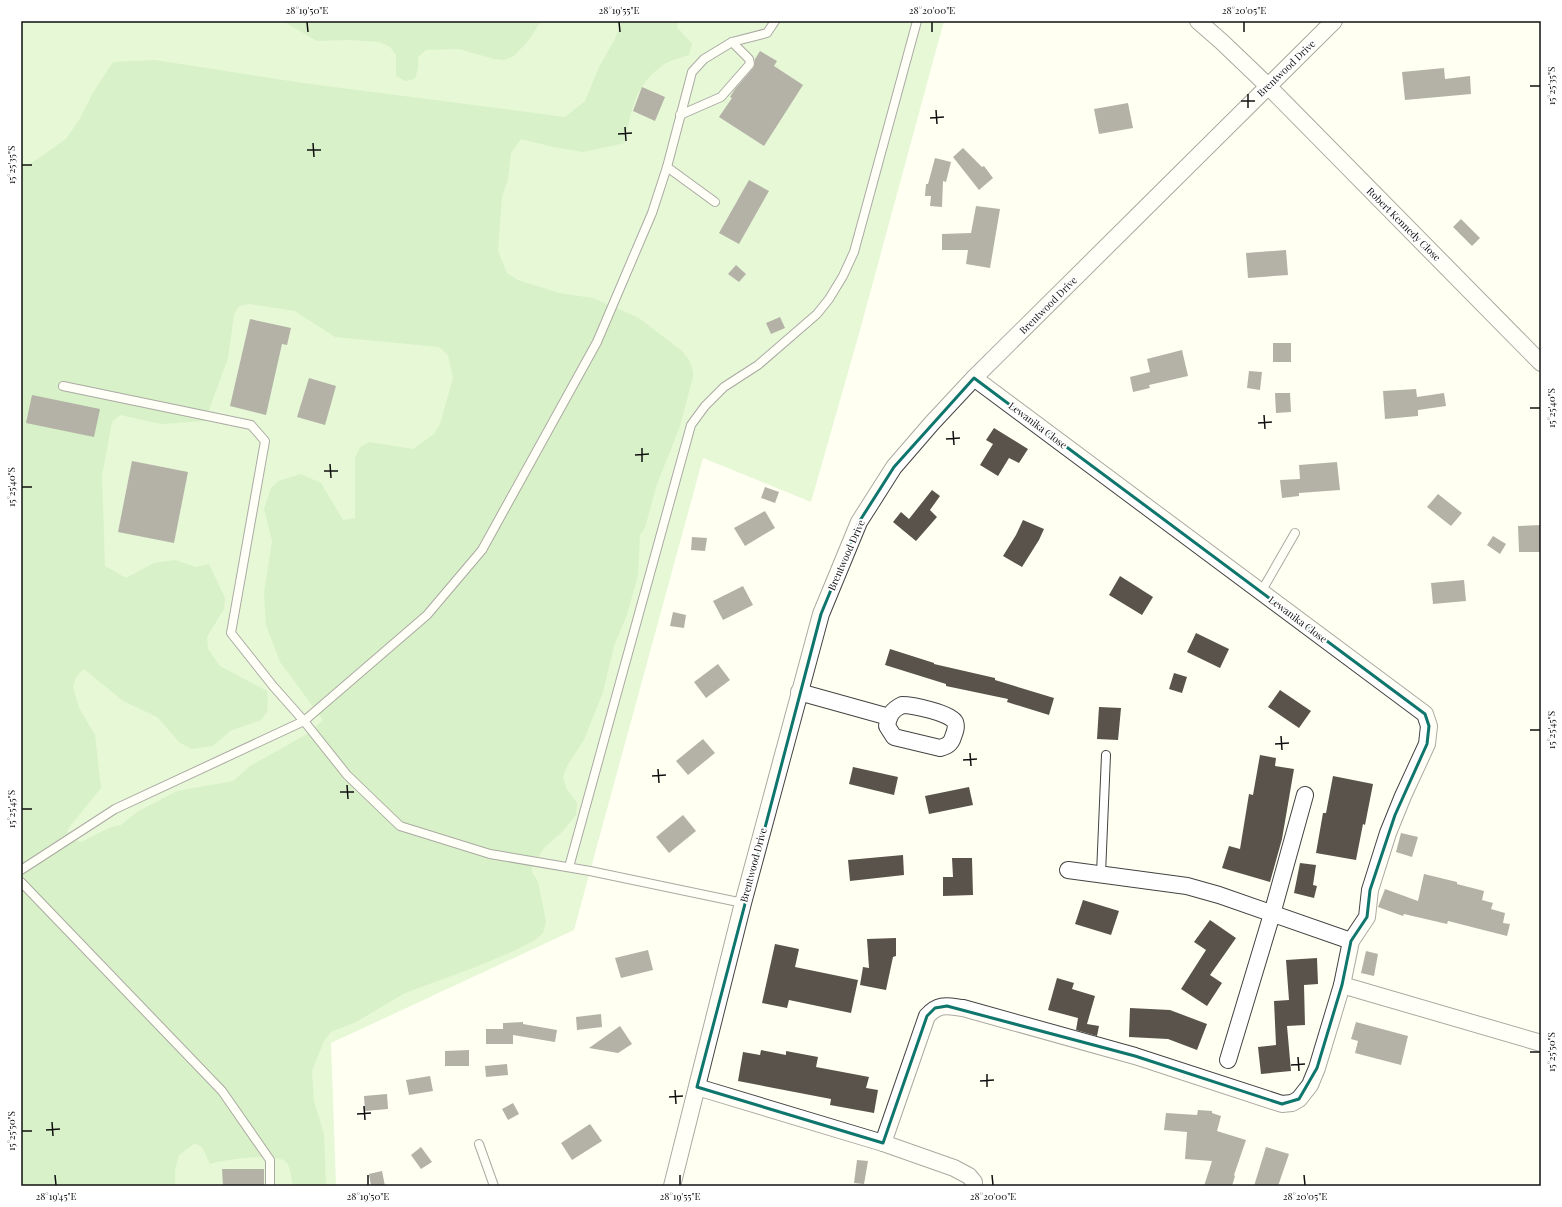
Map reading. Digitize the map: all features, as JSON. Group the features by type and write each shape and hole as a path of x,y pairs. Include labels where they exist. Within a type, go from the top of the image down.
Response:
{"street":[{"name":"Robert Kennedy Close","path":"1198,21 1268,86 1541,363"},
{"name":"Brentwood Drive","path":"672,1186 743,903 799,692 821,614 859,522 894,467 974,378 1334,21"},
{"name":"Lewanika Close","path":"884,1143 927,1016 935,1008 947,1006 963,1008 1135,1056 1282,1104 1292,1103 1299,1100 1310,1085 1317,1068 1342,985 1351,942 1367,916 1370,890 1395,815 1427,744 1429,726 1425,714 974,378"},
{"path":"799,692 889,717"},
{"path":"1228,1060 1272,914 1305,795"},
{"path":"1068,870 1186,886 1219,895 1351,942"},
{"path":"1342,985 1541,1043"},
{"path":"697,1087 884,1143 954,1168 970,1176 974,1182 974,1186"}],"lane":[{"path":"21,870 115,809 304,720 428,615 482,550 597,342 652,213 667,167 692,72 704,59 732,42 767,33 775,21"},
{"path":"569,867 691,425 724,387 758,365 817,314 829,299 843,276 854,252 917,21"},
{"path":"680,115 721,97 750,64 749,59 732,42"},
{"path":"667,167 715,202"},
{"path":"63,386 250,425 265,442 231,633 273,686 304,720 347,775 400,826 490,854 569,867 743,903"},
{"path":"1261,592 1295,533"},
{"path":"1101,874 1106,754"},
{"path":"21,882 222,1091 270,1160 270,1186"},
{"path":"479,1144 494,1186"}],"highlighted area":[{"path":"974,378 1425,714 1429,726 1427,744 1395,815 1370,890 1367,917 1351,941 1342,985 1317,1068 1299,1099 1282,1104 1135,1056 947,1006 935,1008 927,1016 883,1143 697,1087 821,614 859,522 894,467"}],"green space":[{"path":"21,21 944,21 860,330 811,502 703,458 574,930 331,1043 336,1186 21,1186"},
{"path":"283,21 541,21 529,40 514,56 504,60 494,59 459,49 426,50 418,57 418,68 415,79 405,81 396,76 396,55 390,47 380,42 347,40 317,41"},
{"path":"621,21 678,21 677,27 692,44 689,55 672,60 663,65 653,73 640,90 635,100 629,120 625,143 583,152 553,147 521,139 511,153 508,179 502,197 498,251 507,273 518,280 559,293 593,298 639,318 682,351 689,360 693,371 693,377 680,426 656,487 645,528 640,535 638,575 627,615 614,646 603,692 584,740 567,766 563,777 566,788 577,803 576,815 562,832 545,847 532,866 532,872 538,882 546,922 543,933 535,940 514,951 405,993 356,1022 331,1032 324,1041 312,1071 314,1101 324,1134 326,1186 293,1186 289,1167 286,1162 281,1159 261,1157 210,1164 203,1149 199,1145 194,1144 179,1155 175,1171 175,1186 21,1186 21,167 27,166 66,139 113,62 155,60 303,83 565,117 585,101 599,67 615,39","holes":["249,304 295,311 335,337 439,347 448,355 453,378 440,424 434,434 413,449 369,442 360,447 355,458 355,518 343,520 321,483 301,474 278,481 271,488 264,509 272,541 264,593 266,625 280,662 323,720 307,734 250,766 233,781 177,791 137,812 121,825 111,827 81,842 72,839 67,830 101,788 95,735 79,708 73,687 76,677 84,669 123,701 157,717 180,743 192,749 213,746 230,731 261,720 267,712 267,691 220,666 208,649 207,637 224,609 225,598 209,564 196,567 175,560 154,563 126,578 105,566 102,476 112,422 120,415 161,424 205,421 228,358 234,315 239,306"]}],"building":[{"path":"760,51 777,61 774,66 803,85 764,146 719,117 732,98 730,97 735,89 754,67 755,59"},
{"path":"1444,68 1445,79 1470,76 1471,94 1405,100 1402,72"},
{"path":"642,87 665,97 655,121 633,111"},
{"path":"1128,103 1133,128 1099,134 1094,109"},
{"path":"963,148 982,167 984,166 993,178 979,190 953,157"},
{"path":"935,158 951,162 946,182 943,181 942,207 930,206 931,196 925,196 926,184 928,184"},
{"path":"749,180 769,191 739,244 719,233"},
{"path":"976,206 1000,209 990,268 966,264 968,250 942,250 942,234 971,233"},
{"path":"1461,219 1480,238 1472,246 1453,227"},
{"path":"1286,250 1288,275 1248,278 1246,253"},
{"path":"736,265 746,274 739,282 728,274"},
{"path":"780,317 785,328 771,334 766,323"},
{"path":"250,319 291,328 287,345 282,344 266,415 230,406"},
{"path":"1273,343 1291,343 1291,362 1273,362"},
{"path":"1182,350 1188,376 1149,385 1150,388 1133,392 1130,377 1150,372 1147,359"},
{"path":"1249,371 1262,372 1260,390 1247,388"},
{"path":"309,378 336,386 325,425 297,417"},
{"path":"1416,389 1417,397 1444,393 1446,406 1418,410 1418,416 1385,419 1383,391"},
{"path":"1275,393 1290,393 1291,412 1276,413"},
{"path":"32,395 100,409 94,437 26,423"},
{"path":"994,428 1028,449 1019,463 1009,458 998,476 980,465 993,444 986,440"},
{"path":"132,461 188,472 174,543 118,532"},
{"path":"1337,462 1340,490 1299,493 1299,496 1282,498 1280,480 1300,479 1299,465"},
{"path":"765,487 779,492 775,503 761,498"},
{"path":"932,490 940,496 930,510 937,517 916,541 893,522 901,512 909,519"},
{"path":"1438,494 1462,513 1451,526 1427,507"},
{"path":"765,511 775,528 745,546 734,528"},
{"path":"1023,520 1044,529 1022,567 1003,556"},
{"path":"1541,525 1541,552 1519,552 1518,526"},
{"path":"1493,536 1506,544 1500,554 1487,545"},
{"path":"692,537 707,538 705,551 691,550"},
{"path":"1120,576 1153,597 1142,615 1109,595"},
{"path":"1464,580 1466,601 1433,604 1431,583"},
{"path":"743,586 753,605 723,620 713,601"},
{"path":"673,612 686,615 684,628 670,626"},
{"path":"1196,633 1229,649 1220,668 1187,652"},
{"path":"890,649 934,664 995,678 995,680 1054,698 1049,715 1007,702 1008,699 946,686 946,684 885,665"},
{"path":"718,664 730,680 706,698 694,682"},
{"path":"1174,673 1187,677 1182,693 1169,689"},
{"path":"1280,690 1311,711 1299,728 1268,707"},
{"path":"1099,707 1121,708 1118,740 1097,739"},
{"path":"703,739 715,753 688,775 676,761"},
{"path":"1260,755 1276,758 1275,766 1294,769 1282,839 1270,882 1222,868 1229,846 1240,849 1249,794 1253,795"},
{"path":"853,767 898,777 894,795 849,784"},
{"path":"1333,776 1373,784 1356,860 1316,853 1323,813 1326,813"},
{"path":"969,787 973,805 929,814 925,796"},
{"path":"683,815 696,831 669,853 656,837"},
{"path":"1401,833 1418,837 1412,857 1396,852"},
{"path":"903,855 904,875 850,881 848,860"},
{"path":"952,858 972,858 973,895 943,896 943,877 953,877"},
{"path":"1300,863 1316,865 1313,885 1317,886 1314,898 1294,893"},
{"path":"1424,874 1457,882 1457,884 1484,891 1482,900 1493,903 1491,909 1505,913 1503,923 1510,924 1507,936 1448,921 1447,924 1404,914 1403,916 1378,907 1385,889 1418,901"},
{"path":"1083,900 1119,911 1111,935 1075,924"},
{"path":"1210,920 1236,938 1210,975 1222,983 1207,1006 1181,989 1206,950 1194,942"},
{"path":"896,938 896,956 893,957 886,990 860,985 863,967 869,968 867,939"},
{"path":"775,944 799,949 795,967 858,980 851,1013 789,1000 787,1008 762,1003"},
{"path":"648,950 653,970 621,978 615,958"},
{"path":"1366,951 1378,954 1374,976 1361,973"},
{"path":"1317,958 1318,984 1304,985 1305,1025 1287,1026 1291,1071 1261,1074 1258,1047 1276,1045 1274,1001 1289,1000 1286,960"},
{"path":"1057,978 1074,983 1072,989 1095,996 1087,1024 1099,1026 1097,1036 1076,1030 1078,1018 1048,1010"},
{"path":"1130,1008 1170,1010 1207,1024 1197,1050 1168,1039 1129,1037"},
{"path":"601,1014 602,1027 577,1030 576,1017"},
{"path":"523,1022 523,1024 557,1030 555,1042 513,1035 513,1044 486,1044 486,1029 503,1029 503,1023"},
{"path":"1356,1022 1408,1036 1401,1065 1355,1053 1358,1041 1351,1039"},
{"path":"620,1026 632,1044 618,1053 589,1048"},
{"path":"469,1050 469,1066 445,1066 445,1051"},
{"path":"761,1050 786,1055 786,1051 818,1057 816,1067 869,1077 866,1088 878,1090 874,1113 830,1105 831,1099 738,1081 743,1052 760,1055"},
{"path":"507,1064 508,1075 486,1077 485,1066"},
{"path":"430,1076 433,1091 409,1095 406,1080"},
{"path":"387,1094 388,1109 365,1111 364,1096"},
{"path":"513,1103 519,1114 508,1120 502,1109"},
{"path":"1198,1110 1212,1111 1212,1113 1221,1116 1217,1131 1246,1140 1234,1175 1232,1186 1204,1186 1212,1161 1185,1159 1187,1132 1164,1130 1166,1113 1197,1115"},
{"path":"590,1124 602,1141 572,1160 561,1143"},
{"path":"421,1147 432,1162 421,1169 411,1155"},
{"path":"1266,1147 1289,1154 1278,1186 1254,1186"},
{"path":"857,1160 868,1161 864,1184 854,1183"},
{"path":"222,1169 264,1169 264,1186 223,1186"},
{"path":"382,1171 385,1186 371,1186 369,1174"}]}
